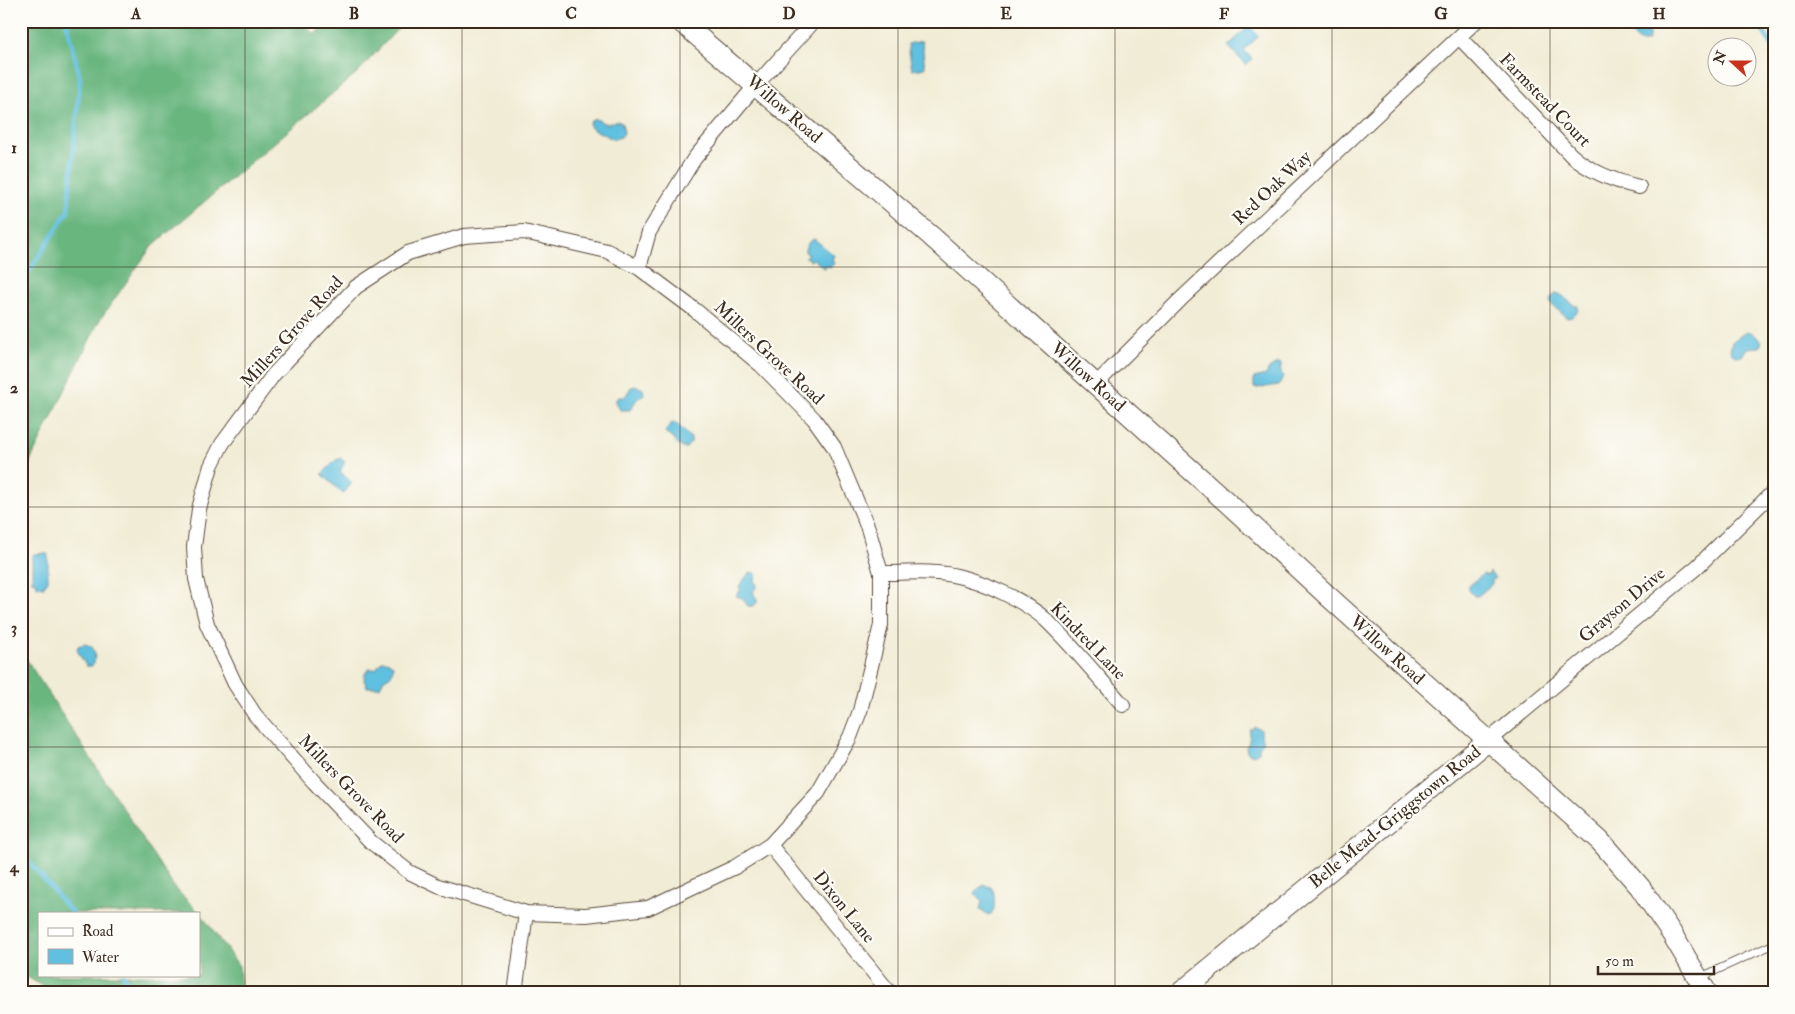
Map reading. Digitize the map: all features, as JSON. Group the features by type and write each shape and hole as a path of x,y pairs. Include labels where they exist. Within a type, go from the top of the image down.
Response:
{"street":[{"name":"Willow Road","path":"680,21 931,236 1231,506 1329,598 1489,740"},
{"path":"639,268 649,232 694,159 756,85 814,21"},
{"name":"Red Oak Way","path":"1096,384 1180,300 1476,21"},
{"name":"Farmstead Court","path":"1459,37 1570,155 1582,165 1616,181 1639,187"},
{"name":"Millers Grove Road","path":"524,232 607,251 639,268 695,310 754,359 814,420 834,447 868,528 881,573 881,625 860,711 850,737 818,793 770,845 735,867 648,908 586,915 526,913 438,886 409,872 371,842 314,782 255,715 235,684 207,624 196,579 194,547 199,509 212,466 222,444 274,374 356,287 408,253 464,236 524,232"},
{"name":"Grayson Drive","path":"1489,740 1697,568 1774,491"},
{"name":"Kindred Lane","path":"881,573 936,573 957,576 1006,593 1045,619 1124,705"},
{"name":"Belle Mead-Griggstown Road","path":"1186,991 1489,740 1600,841 1640,887 1672,934 1703,986"},
{"name":"Dixon Lane","path":"770,845 890,993"},
{"path":"515,993 526,913"}],"lane":[{"path":"1703,986 1774,944"}],"green space":[{"path":"26,21 298,21 315,34 327,21 405,21 359,71 152,246 99,321 30,461 21,591 21,37"},
{"path":"21,651 174,887 199,912 38,912 38,976 200,976 200,913 239,966 241,993 53,993 21,973"}],"water":[{"path":"1623,21 1639,21 1648,32 1648,41 1640,43 1633,35 1620,30 1619,25"},
{"path":"1249,26 1259,36 1244,50 1252,59 1246,65 1228,46"},
{"path":"922,41 925,68 912,70 908,44"},
{"path":"594,118 606,124 617,121 622,123 624,133 621,137 613,139 591,128 589,123"},
{"path":"814,239 834,255 832,260 835,262 831,267 824,268 813,259 811,261 805,257 808,254 805,252 806,246"},
{"path":"1555,294 1560,294 1575,306 1578,306 1578,311 1572,317 1567,318 1551,304 1550,300"},
{"path":"1747,332 1751,332 1762,341 1760,347 1747,348 1742,356 1735,356 1730,350 1732,342"},
{"path":"1278,363 1281,364 1280,370 1283,376 1279,385 1254,388 1254,378 1266,375 1269,369"},
{"path":"637,386 643,389 644,394 637,399 630,410 620,410 616,399 625,397 631,387"},
{"path":"672,423 676,423 691,438 691,443 686,448 682,448 665,432"},
{"path":"340,458 345,462 340,471 352,483 343,494 322,474"},
{"path":"46,553 48,555 48,581 44,584 44,587 37,586 37,583 32,581 32,556 34,554"},
{"path":"750,572 757,575 755,580 757,586 753,592 757,603 753,606 748,606 742,598 736,596 741,591 739,586"},
{"path":"1490,572 1495,578 1492,580 1492,584 1478,596 1474,596 1469,590 1469,586 1483,574 1488,575"},
{"path":"84,644 91,646 95,653 92,666 86,666 77,650 78,646"},
{"path":"382,661 387,661 393,665 393,671 384,679 380,687 367,687 364,680 365,673 369,669 376,669"},
{"path":"1255,727 1261,730 1261,737 1264,742 1259,747 1259,752 1253,755 1247,752 1246,747 1249,742 1250,730"},
{"path":"984,885 993,889 994,895 994,909 991,914 987,915 980,910 982,901 975,894"}],"waterway":[{"path":"21,284 68,211 80,78 66,21"},
{"path":"1756,21 1774,48"},
{"path":"21,852 71,912"},
{"path":"124,976 135,993"}]}
